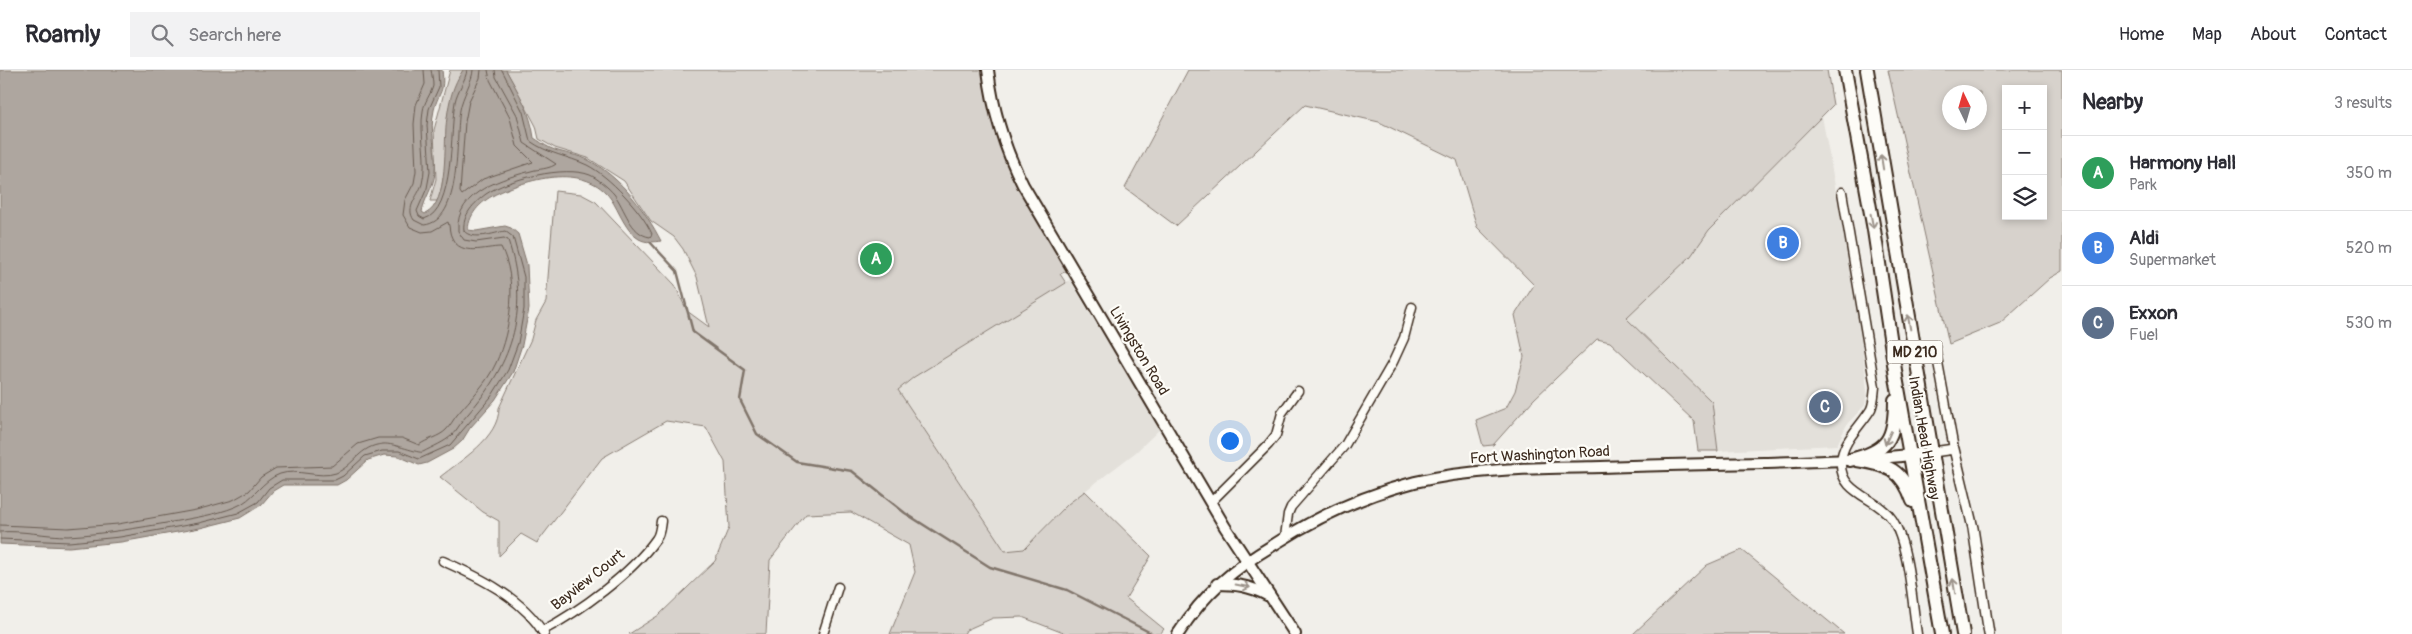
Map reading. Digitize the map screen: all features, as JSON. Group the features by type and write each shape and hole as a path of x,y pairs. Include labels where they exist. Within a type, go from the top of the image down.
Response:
{"highway":[{"name":"Indian Head Highway","path":"1845,70 1874,230 1895,372 1942,634"},
{"name":"Indian Head Highway","path":"1867,70 1898,264 1933,452 1962,634"},
{"path":"1849,460 1876,454 1890,436 1894,421 1895,372"},
{"path":"1849,460 1885,466 1902,477 1908,486 1924,532"}],"main road":[{"name":"Livingston Road","path":"988,70 999,127 1007,151 1023,184 1211,502 1268,595 1295,634"},
{"name":"Fort Washington Road","path":"1178,634 1217,584 1247,561 1285,537 1360,500 1417,482 1461,474 1530,468 1849,460 1911,456 1933,452"},
{"path":"1217,584 1235,584 1254,588 1268,595"}],"street":[{"path":"1842,192 1875,387 1874,403 1855,429 1846,482 1882,508 1896,528 1904,556 1917,634"},
{"path":"1285,537 1288,514 1291,507 1346,445 1401,346 1412,307"},
{"path":"1934,346 1954,449 1973,528 1989,634"},
{"path":"1211,502 1276,435 1282,413 1298,390"},
{"name":"Fort Washington Road","path":"1933,452 1954,449"},
{"name":"Bayview Court","path":"543,632 588,601 626,570 656,539 661,521"},
{"path":"442,561 498,590 523,611 543,632"},
{"path":"823,634 838,587"}],"shaded area":[{"path":"450,70 463,70 439,201 430,201 436,179 434,130"},
{"path":"506,70 986,70 995,118 1069,270 1060,274 1066,283 914,377 898,390 1005,551 1024,549 1068,504 1085,491 1151,556 1126,598 1164,629 1160,634 1066,634 1022,617 993,618 966,630 964,634 890,634 915,572 909,545 851,512 806,514 770,560 766,634 629,634 659,615 715,561 729,527 725,462 706,427 666,421 602,458 537,543 521,534 499,556 499,521 483,512 440,477 468,456 486,439 493,429 499,408 531,339 536,320 546,302 555,191 581,194 596,202 675,285 687,311 709,327 697,277 683,249 674,237 651,221 624,181 588,158 555,148 539,139 536,126"},
{"path":"1188,70 1827,70 1833,105 1709,230 1691,256 1626,318 1712,402 1718,451 1698,451 1694,421 1610,342 1597,339 1534,399 1493,445 1483,446 1476,420 1506,408 1515,391 1524,357 1515,315 1534,285 1477,227 1457,160 1379,122 1305,105 1176,226 1125,188"},
{"path":"1888,70 2062,70 2062,271 2050,278 2000,323 1949,344"},
{"path":"1822,116 1861,327 1867,392 1865,405 1847,424 1837,445 1718,451 1712,402 1625,318 1691,256 1709,230"},
{"path":"1070,280 1160,429 1136,452 1068,504 1024,549 1005,551 898,390 1008,304"},
{"path":"1742,550 1844,634 1633,634 1707,565"}],"water":[{"path":"0,70 442,70 442,88 433,118 435,172 433,183 423,207 422,212 425,214 433,208 442,185 448,112 452,93 463,70 506,70 527,111 534,138 550,148 585,159 612,176 640,207 661,241 644,241 634,236 611,199 600,188 587,181 573,177 558,177 511,187 487,199 478,207 471,218 468,230 476,231 505,226 518,234 527,265 529,309 522,345 513,372 495,400 470,428 462,441 453,449 427,463 419,465 398,456 384,455 368,460 346,480 337,485 283,485 273,491 261,505 240,518 200,528 121,542 69,547 0,544"}],"waterway":[{"path":"650,242 677,271 693,332 745,370 740,400 757,434 797,462 852,471 905,513 990,567 1067,590 1153,634"}],"place":[{"name":"Aldi","path":"1783,243"},
{"name":"Harmony Hall","path":"876,259"},
{"name":"Exxon","path":"1825,407"}]}
